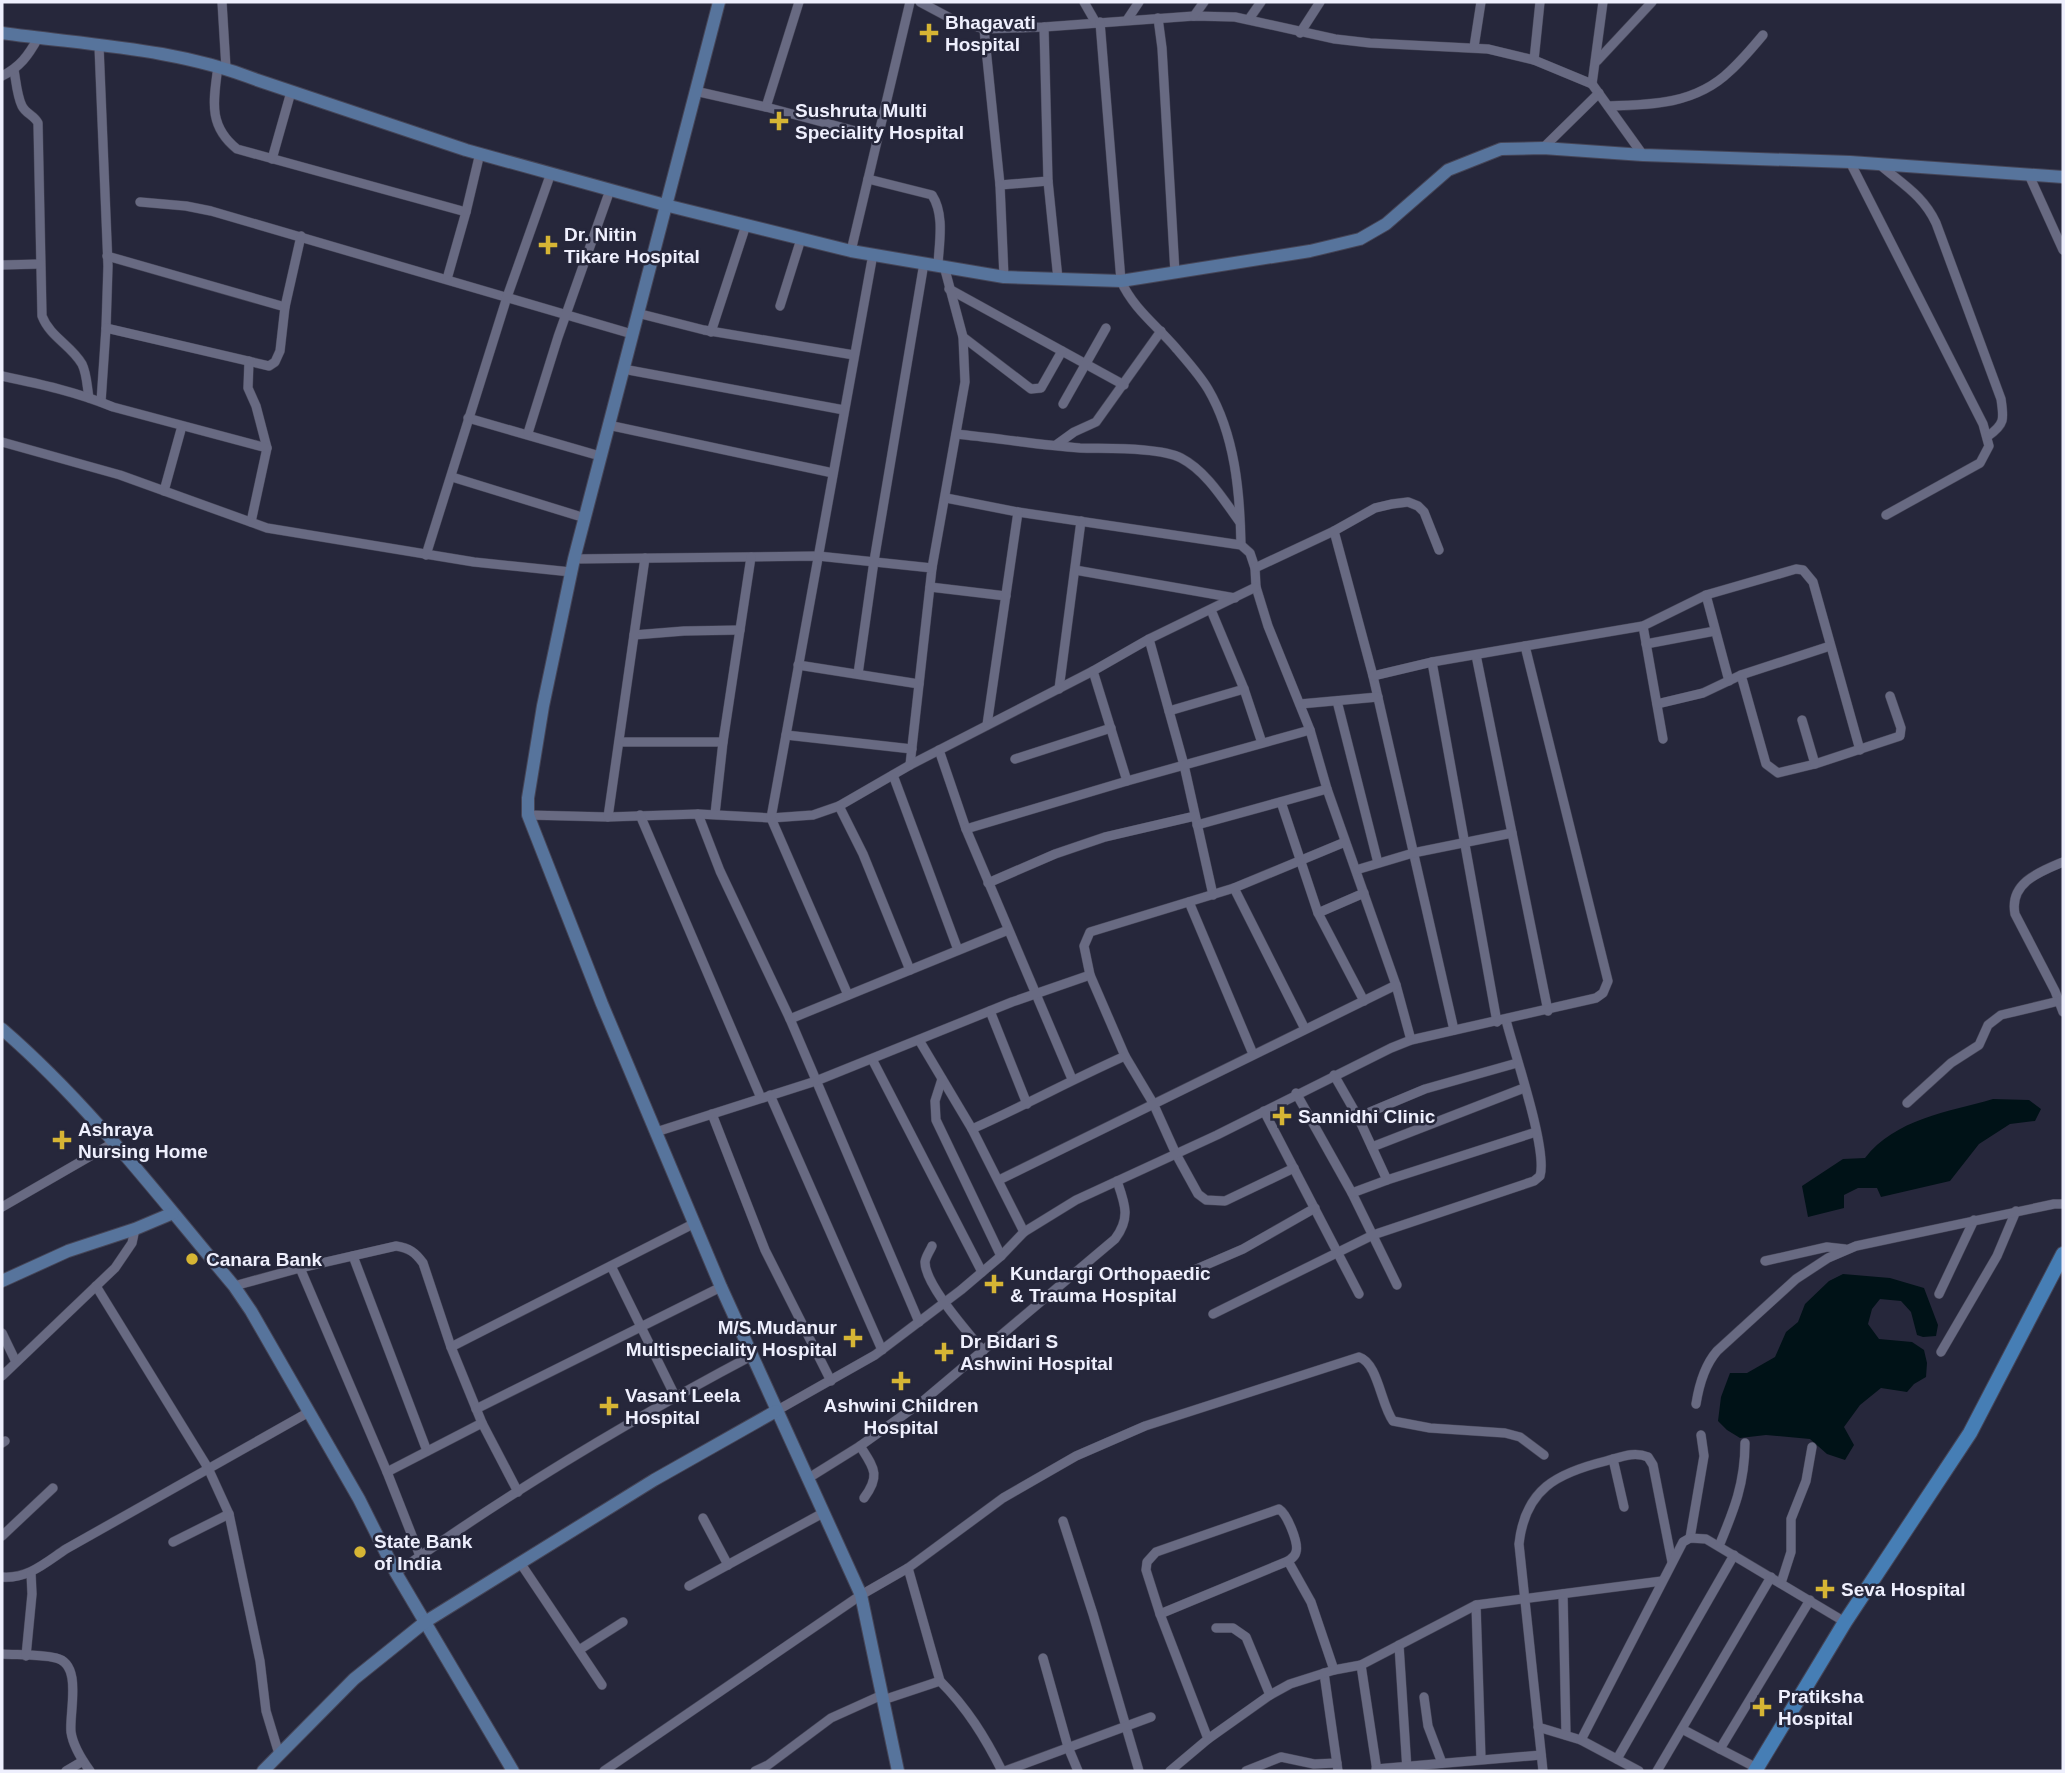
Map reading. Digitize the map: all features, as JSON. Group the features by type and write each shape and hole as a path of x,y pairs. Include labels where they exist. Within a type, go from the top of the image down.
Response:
{"main road":[{"path":"1756,1770 1845,1622 1970,1433 2063,1254"}],"street":[{"path":"222,2 222,67 213,102 220,132 237,149 466,212"},
{"path":"719,2 584,518 543,706 528,797 528,815 583,957 722,1287 861,1595 898,1771"},
{"path":"765,107 799,2"},
{"path":"851,251 910,2"},
{"path":"920,2 950,18 984,29 1194,16 1235,17 1300,33 1370,43 1474,47 1534,60 1592,84 1643,155"},
{"path":"1084,2 1098,22 1121,281 1136,307 1197,373 1219,411 1234,461 1241,545"},
{"path":"1127,20 1139,2"},
{"path":"1194,16 1204,2"},
{"path":"1249,19 1261,2"},
{"path":"1300,33 1320,2"},
{"path":"1474,47 1481,2"},
{"path":"1534,60 1540,2"},
{"path":"1592,84 1603,2"},
{"path":"1596,62 1652,2"},
{"path":"1158,18 1175,273"},
{"path":"1044,27 1048,181 1058,279"},
{"path":"984,29 1000,185 1004,277"},
{"path":"2,33 189,58 480,153 665,205 851,251 1004,277 1121,281 1310,251 1360,239 1386,224 1448,170 1501,149 1543,148 1643,155 1850,162 2063,177"},
{"path":"1608,106 1671,102 1697,93 1730,72 1763,35"},
{"path":"2,76 14,70 28,56 38,38"},
{"path":"99,46 107,256 101,402"},
{"path":"14,70 20,103 38,123 42,316 47,328 81,363 86,374 89,398"},
{"path":"695,90 878,136"},
{"path":"272,159 291,92"},
{"path":"1543,148 1599,93"},
{"path":"447,279 480,153"},
{"path":"1850,162 1988,436 1989,446 1980,463 1886,515"},
{"path":"1879,164 1920,197 1936,223 2001,399 2002,422 1998,429 1988,436"},
{"path":"426,555 468,418 551,173"},
{"path":"2029,175 2063,250"},
{"path":"868,179 932,195 938,204 941,266 962,337 965,382 932,568 910,765"},
{"path":"1000,185 1048,181"},
{"path":"528,433 610,190"},
{"path":"140,202 211,211 632,334"},
{"path":"711,332 746,225"},
{"path":"106,328 269,366 278,357 285,307 301,236"},
{"path":"780,306 800,239"},
{"path":"848,995 771,818 873,254"},
{"path":"107,256 285,307"},
{"path":"858,674 874,561 924,263"},
{"path":"2,265 40,264"},
{"path":"949,289 1124,385"},
{"path":"637,313 711,332 854,355"},
{"path":"1063,404 1106,328"},
{"path":"1056,445 1074,432 1096,422 1161,331"},
{"path":"962,337 1031,389 1041,388 1062,351"},
{"path":"249,361 248,388 256,406 267,448 251,523"},
{"path":"623,369 844,410"},
{"path":"2,376 38,383 267,448"},
{"path":"468,418 528,433 600,456"},
{"path":"608,425 833,472"},
{"path":"164,491 182,426"},
{"path":"956,434 1056,445 1161,452 1180,457 1195,467 1214,487 1241,523"},
{"path":"2,442 120,475 251,523 306,536 426,555 573,565 645,558 817,556 932,568"},
{"path":"452,477 584,518"},
{"path":"946,498 1018,512 1241,545 1250,553 1255,568 1256,587 1268,626 1310,730 1327,789 1396,985 1411,1040"},
{"path":"1255,568 1334,531 1375,508 1408,502 1424,512 1439,550"},
{"path":"987,725 1018,512"},
{"path":"1059,689 1082,521"},
{"path":"1334,531 1373,676 1454,1030"},
{"path":"715,814 751,557"},
{"path":"608,817 645,558"},
{"path":"1373,676 1432,662 1643,626 1706,595 1796,569 1803,570 1813,582 1860,750"},
{"path":"1075,570 1237,598"},
{"path":"930,587 1006,596"},
{"path":"528,815 608,817 715,814 771,818 813,815 839,806 910,765 1059,689 1149,639 1256,587"},
{"path":"1706,595 1728,681"},
{"path":"1211,610 1244,689 1262,743"},
{"path":"1643,626 1663,740"},
{"path":"634,635 740,630"},
{"path":"1646,644 1715,631"},
{"path":"1149,639 1184,765 1213,895"},
{"path":"267,1770 354,1679 425,1622 654,1480 882,1350 982,1272 1024,1233 1076,1200 1411,1040 1548,1011 1596,998 1603,993 1608,981 1525,646"},
{"path":"1657,704 1703,693 1741,675 1830,646"},
{"path":"1476,655 1548,1011"},
{"path":"1213,1314 1373,1235 1534,1181 1543,1169 1517,1063 1501,1021 1464,843 1432,662"},
{"path":"798,665 919,684"},
{"path":"1093,671 1126,781"},
{"path":"1741,675 1766,764 1778,773 1815,764 1900,736 1901,728 1890,696"},
{"path":"1169,711 1244,689"},
{"path":"1300,704 1378,697"},
{"path":"1337,701 1378,863"},
{"path":"1802,720 1815,764"},
{"path":"1015,759 1111,728"},
{"path":"965,829 1310,730"},
{"path":"786,735 912,749"},
{"path":"619,742 723,742"},
{"path":"939,750 965,829 1072,1079"},
{"path":"893,775 958,950"},
{"path":"988,883 1055,854 1105,837 1196,821 1327,789"},
{"path":"1281,802 1318,913 1364,1000"},
{"path":"839,806 863,854 910,970"},
{"path":"698,814 720,871 790,1019 919,1322"},
{"path":"640,816 882,1350"},
{"path":"1356,870 1413,853 1512,833"},
{"path":"1294,1168 1226,1201 1206,1200 1198,1194 1153,1103 1125,1056 1090,975 1084,946 1090,932 1234,888 1345,842"},
{"path":"2063,862 2028,880 2017,892 2012,904 2063,1012"},
{"path":"1234,888 1305,1029"},
{"path":"1318,913 1364,893"},
{"path":"1189,902 1253,1054"},
{"path":"790,1019 1009,930"},
{"path":"656,1132 816,1081 990,1011 1090,975"},
{"path":"999,1180 1396,985"},
{"path":"1908,1103 1951,1063 1979,1045 1988,1025 1994,1019 2059,1001"},
{"path":"990,1011 1027,1104"},
{"path":"2,1029 33,1056 113,1143 234,1286 359,1499 396,1573 513,1771"},
{"path":"919,1040 972,1129 1024,1233"},
{"path":"972,1129 1125,1056"},
{"path":"872,1059 982,1272"},
{"path":"1358,1117 1425,1089 1517,1063"},
{"path":"1334,1075 1358,1117 1387,1180"},
{"path":"942,1079 935,1101 936,1120 1001,1256"},
{"path":"1372,1147 1524,1088"},
{"path":"1296,1093 1352,1193 1397,1285"},
{"path":"1264,1111 1359,1294"},
{"path":"712,1114 765,1251 831,1381"},
{"path":"1352,1193 1536,1132"},
{"path":"2,1207 113,1143"},
{"path":"807,1479 860,1446 923,1401 1115,1239 1124,1228 1126,1216 1117,1181"},
{"path":"1696,1404 1702,1377 1717,1351 1796,1279 1828,1258 1847,1250 1974,1220 2063,1204"},
{"path":"1192,1272 1243,1249 1315,1208"},
{"path":"1941,1352 1997,1256 2016,1211"},
{"path":"2,1281 68,1251 135,1229 173,1213"},
{"path":"1939,1294 1974,1220"},
{"path":"451,1347 695,1223"},
{"path":"2,1376 115,1268 132,1243 135,1229"},
{"path":"234,1286 396,1246 416,1253 423,1263 451,1347 476,1409 518,1492"},
{"path":"932,1246 926,1257 927,1270 944,1303 983,1351"},
{"path":"1765,1261 1827,1247 1847,1250"},
{"path":"353,1256 427,1451"},
{"path":"611,1266 675,1396"},
{"path":"300,1268 420,1556"},
{"path":"96,1286 208,1468 229,1514 260,1661 266,1711 279,1755"},
{"path":"476,1409 722,1287"},
{"path":"2,1333 16,1362"},
{"path":"396,1573 518,1492 675,1396 753,1356"},
{"path":"604,1771 861,1595 908,1568 1003,1499 1076,1456 1145,1426 1359,1357 1369,1363 1386,1411 1393,1421 1430,1428 1513,1435 1535,1446 1544,1455"},
{"path":"2,1577 14,1578 31,1573 66,1549 309,1412"},
{"path":"387,1472 482,1423"},
{"path":"1690,1538 1704,1457 1701,1435"},
{"path":"1719,1546 1741,1489 1745,1443"},
{"path":"860,1446 870,1462 875,1478 864,1497"},
{"path":"1781,1583 1791,1552 1791,1519 1806,1481 1812,1447"},
{"path":"1543,1771 1519,1545 1521,1525 1538,1493 1563,1475 1613,1459 1641,1454 1648,1457 1653,1465 1672,1562"},
{"path":"1613,1459 1624,1507"},
{"path":"2,1536 53,1488"},
{"path":"1160,1614 1294,1557 1297,1546 1287,1516 1279,1510 1156,1552 1147,1562 1146,1570 1160,1614 1208,1739"},
{"path":"689,1586 823,1513"},
{"path":"173,1542 229,1514"},
{"path":"703,1518 728,1565"},
{"path":"1063,1521 1139,1771"},
{"path":"1581,1740 1672,1562 1683,1542 1690,1538 1706,1539 1719,1546 1845,1622"},
{"path":"1617,1759 1734,1555"},
{"path":"1288,1561 1311,1602 1334,1670"},
{"path":"521,1564 602,1685"},
{"path":"908,1568 940,1681 962,1704 1003,1771 1151,1717"},
{"path":"26,1656 32,1594 31,1573"},
{"path":"1657,1771 1771,1577"},
{"path":"1170,1771 1208,1739 1269,1695 1290,1684 1361,1664 1476,1605 1662,1581"},
{"path":"1563,1594 1566,1735"},
{"path":"1720,1749 1810,1600"},
{"path":"1475,1771 1476,1605"},
{"path":"579,1650 623,1622"},
{"path":"1216,1628 1233,1628 1246,1637 1269,1695"},
{"path":"1399,1645 1407,1769"},
{"path":"2,1654 57,1658 70,1667 73,1676 71,1733 90,1771"},
{"path":"1043,1658 1068,1747 1078,1771"},
{"path":"1361,1664 1377,1770 1541,1755"},
{"path":"1246,1771 1281,1757 1338,1767 1324,1673"},
{"path":"755,1771 768,1765 831,1718 883,1698 940,1681"},
{"path":"1424,1697 1437,1766"},
{"path":"1538,1727 1581,1740 1639,1771"},
{"path":"1682,1729 1756,1770"},
{"path":"66,1771 83,1761"}],"shaded area":[{"path":"1993,1099 2029,1100 2041,1109 2035,1121 2010,1124 1979,1144 1950,1181 1881,1197 1877,1188 1858,1188 1844,1195 1844,1208 1808,1217 1802,1186 1843,1159 1865,1158 1891,1134 1923,1119"},
{"path":"1843,1274 1890,1278 1924,1288 1938,1325 1936,1336 1917,1335 1911,1312 1901,1301 1880,1299 1872,1309 1868,1324 1879,1339 1912,1342 1924,1350 1926,1377 1907,1392 1881,1388 1860,1405 1844,1427 1854,1445 1845,1460 1827,1454 1810,1439 1766,1435 1740,1438 1727,1430 1718,1421 1721,1397 1730,1373 1747,1373 1775,1357 1786,1332 1798,1322 1805,1304 1829,1281"}],"place":[{"name":"Bhagavati Hospital","path":"929,33"},
{"name":"Sushruta Multi Speciality Hospital","path":"779,121"},
{"name":"Dr. Nitin Tikare Hospital","path":"548,245"},
{"name":"Sannidhi Clinic","path":"1282,1116"},
{"name":"Ashraya Nursing Home","path":"62,1140"},
{"name":"Canara Bank","path":"192,1259"},
{"name":"Kundargi Orthopaedic & Trauma Hospital","path":"994,1284"},
{"name":"M/S.Mudanur Multispeciality Hospital","path":"853,1338"},
{"name":"Dr Bidari S Ashwini Hospital","path":"944,1352"},
{"name":"Ashwini Children Hospital","path":"901,1381"},
{"name":"Vasant Leela Hospital","path":"609,1406"},
{"name":"State Bank of India","path":"360,1552"},
{"name":"Seva Hospital","path":"1825,1589"},
{"name":"Pratiksha Hospital","path":"1762,1707"}]}
